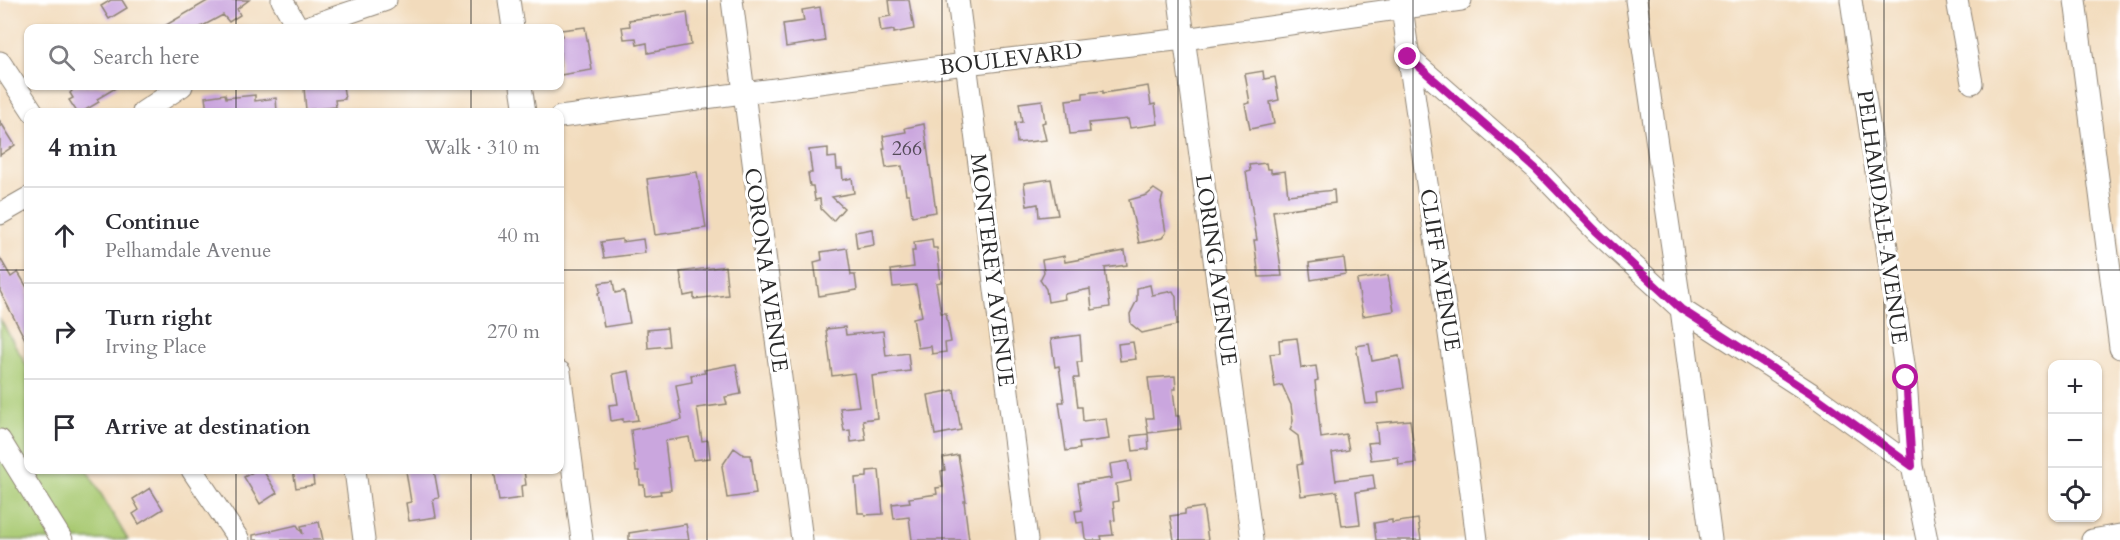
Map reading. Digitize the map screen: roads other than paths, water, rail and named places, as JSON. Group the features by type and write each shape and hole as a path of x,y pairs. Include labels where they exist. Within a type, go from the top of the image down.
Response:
{"street":[{"path":"282,0 296,24"},
{"path":"316,24 386,0"},
{"path":"509,0 512,24"},
{"name":"CORONA AVENUE","path":"732,0 802,540"},
{"name":"MONTEREY AVENUE","path":"958,0 1027,540"},
{"name":"LORING AVENUE","path":"1179,0 1252,540"},
{"name":"BOULEVARD","path":"564,116 965,64 1184,39 1402,4 1461,0"},
{"path":"1636,0 1681,309 1711,540"},
{"name":"PELHAMDALE AVENUE","path":"1851,0 1906,378 1912,466 1927,540"},
{"path":"1957,0 1972,83"},
{"path":"2075,0 2120,348"},
{"name":"CLIFF AVENUE","path":"1402,4 1459,394 1477,540"},
{"path":"1408,57 1535,168 1596,231 1681,309 1815,396 1912,466"},
{"path":"0,62 30,108"},
{"path":"149,108 176,90"},
{"path":"522,90 524,108"},
{"path":"564,403 582,540"},
{"path":"0,440 63,540"},
{"path":"195,474 239,540"},
{"path":"356,474 364,540"},
{"path":"2092,540 2120,535"}]}
